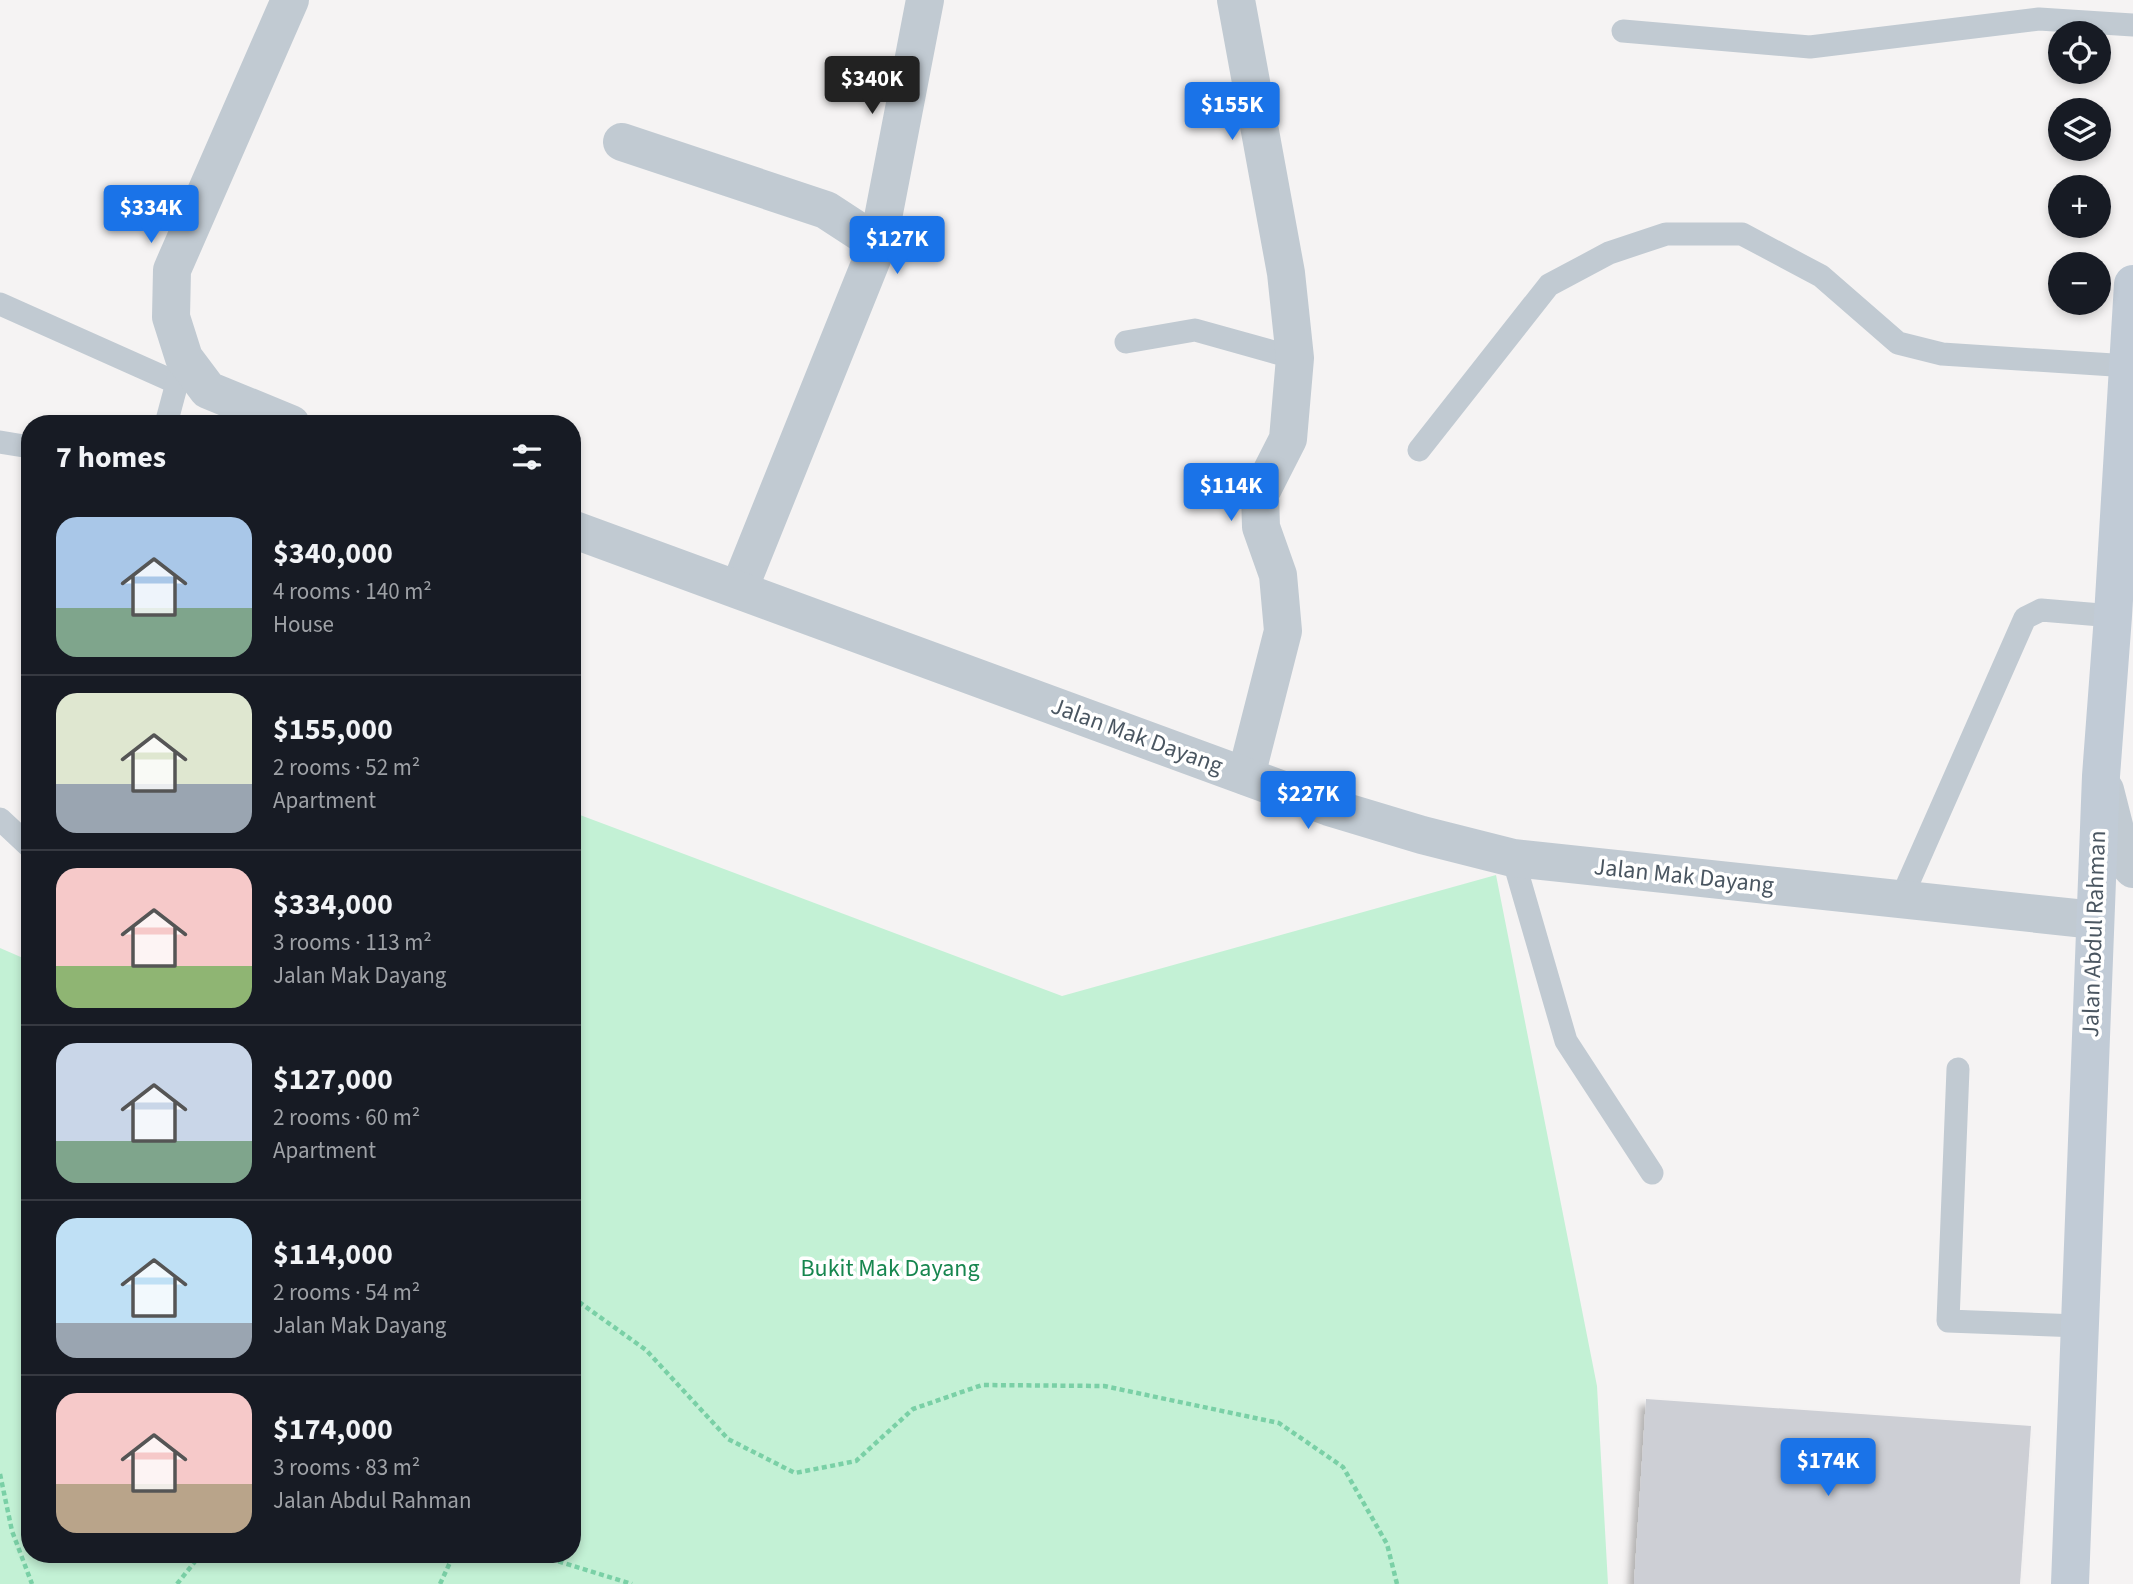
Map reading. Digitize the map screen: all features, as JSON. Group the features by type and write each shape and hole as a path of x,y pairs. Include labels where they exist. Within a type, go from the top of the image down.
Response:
{"street":[{"path":"269,415 208,390 180,371 172,317 172,270 290,0"},
{"path":"739,589 878,244 925,0"},
{"path":"1236,0 1286,273 1295,358 1288,439 1260,494 1261,527 1278,575 1283,631 1246,776"},
{"path":"622,142 826,210 878,244"},
{"name":"Jalan Abdul Rahman","path":"2070,1584 2101,776 2127,475 2133,284"},
{"name":"Jalan Mak Dayang","path":"581,532 1329,807 1422,835 1513,858 2095,920"},
{"path":"2101,776 2122,857 2133,869"}],"lane":[{"path":"1623,30 1810,47 2039,19 2133,25"},
{"path":"1419,450 1549,285 1609,253 1666,234 1742,234 1821,276 1898,343 1942,354 2129,366"},
{"path":"0,304 180,371 168,415"},
{"path":"1126,342 1195,330 1295,358"},
{"path":"0,442 21,446"},
{"path":"1901,900 2025,618 2041,610 2113,616"},
{"path":"0,818 21,838"},
{"path":"1513,858 1566,1041 1652,1173"},
{"path":"1958,1069 1948,1321 2079,1326"}],"path":[{"path":"581,1303 646,1350 728,1439 795,1473 856,1461 913,1409 982,1385 1104,1387 1279,1423 1343,1466 1387,1544 1397,1584"},
{"path":"0,1474 12,1531 21,1555"},
{"path":"24,1563 32,1584"},
{"path":"177,1584 194,1563"},
{"path":"440,1584 450,1563"},
{"path":"559,1563 632,1584"}],"green space":[{"name":"Bukit Mak Dayang","path":"581,815 1062,996 1496,875 1597,1386 1608,1584 0,1584 0,948 21,957 21,1563 581,1563"}],"building":[{"path":"1646,1399 2031,1426 2020,1584 1634,1584"}]}
